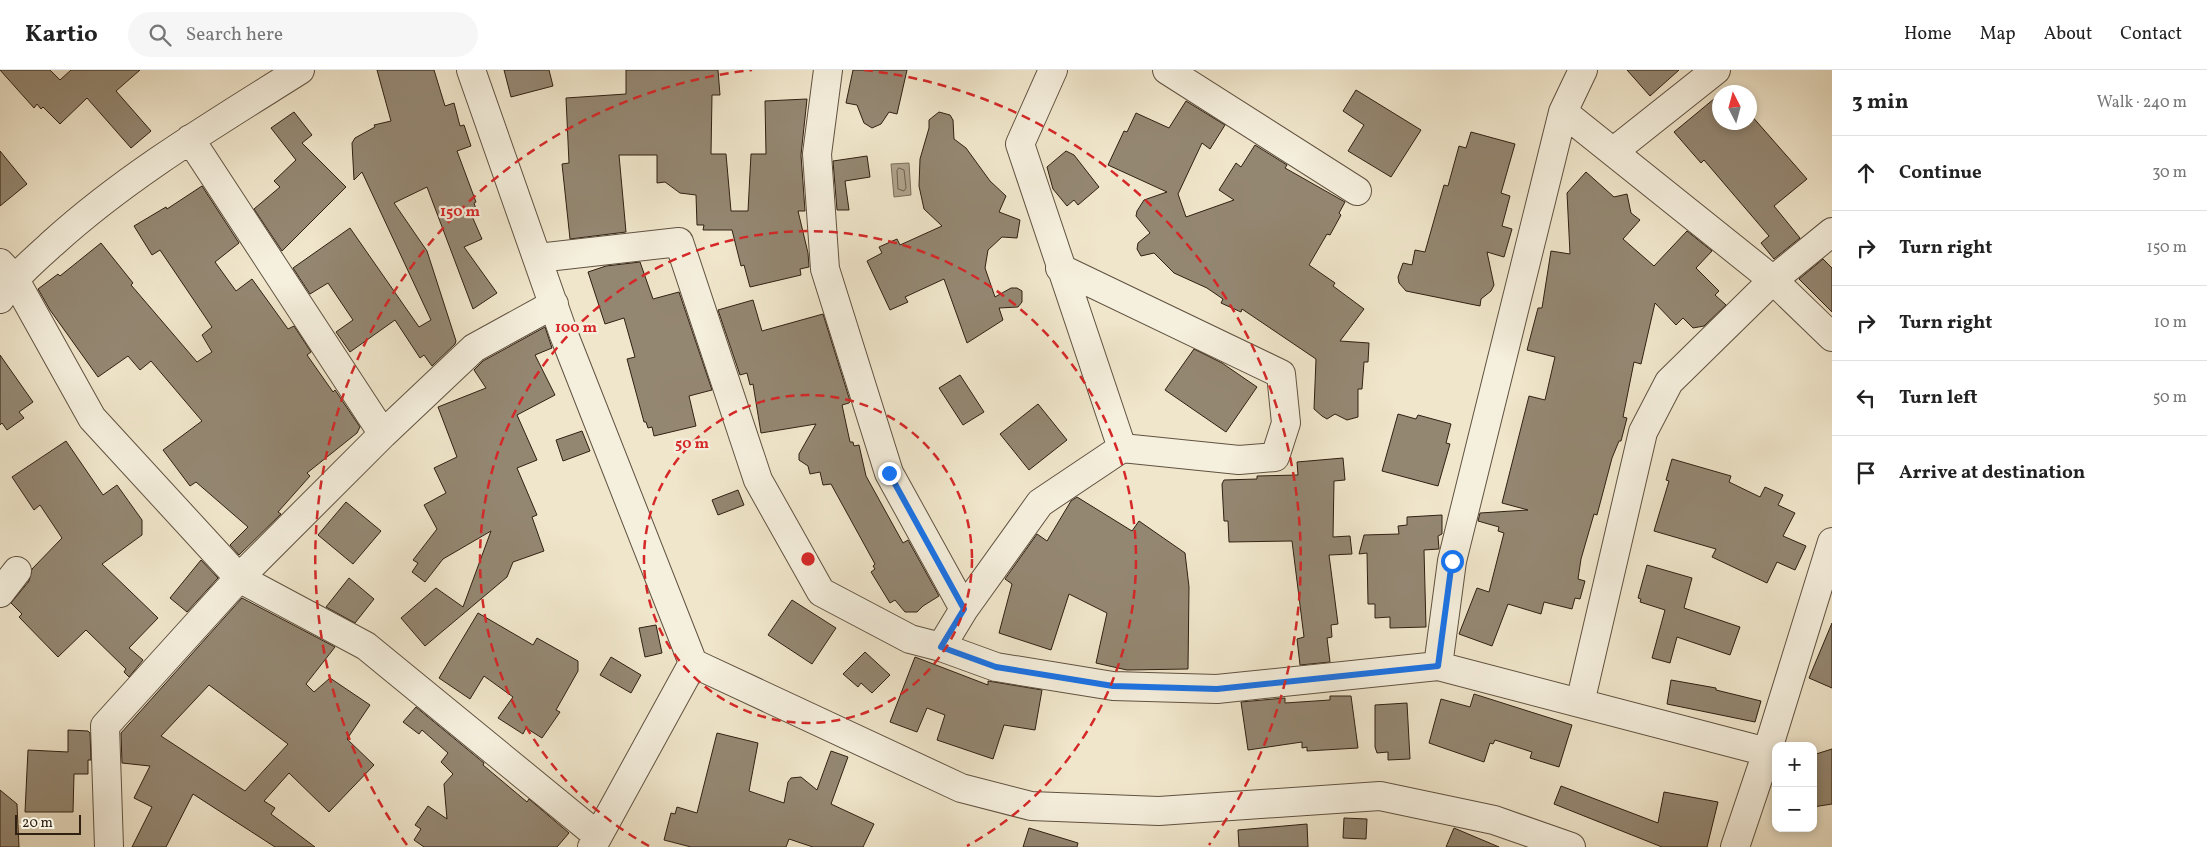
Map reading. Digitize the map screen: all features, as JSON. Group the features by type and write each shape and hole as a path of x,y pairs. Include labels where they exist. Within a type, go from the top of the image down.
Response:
{"street":[{"path":"300,70 190,140 85,214 5,280 92,418 239,578 366,646 595,841 693,663"},
{"path":"471,70 564,335 693,663 961,788 1031,806 1159,811 1380,796 1494,820 1571,847"},
{"path":"828,70 817,154 825,269 889,473 964,609"},
{"path":"1053,70 1020,144 1060,268 1122,448"},
{"path":"1167,70 1358,191"},
{"path":"1438,666 1452,561 1563,112 1583,70"},
{"path":"1614,151 1716,70"},
{"path":"1563,112 1773,280 1832,337"},
{"path":"190,140 383,434"},
{"path":"1580,703 1643,432 1669,382 1773,280 1832,232"},
{"path":"538,258 679,242 758,480 821,592 910,639 941,647 996,667 1113,686 1217,689 1438,666 1767,752"},
{"path":"941,647 964,609 1040,504 1122,448 1239,460 1275,457 1286,423 1281,374 1060,268"},
{"path":"109,847 104,726 239,578 383,434 474,348 554,304"},
{"path":"1735,847 1767,752 1832,542"},
{"path":"0,593 17,571"}],"water":[{"path":"909,163 911,195 894,197 891,164"}],"building":[{"path":"0,70 50,70 60,80 71,70 140,70 116,91 151,131 131,148 87,98 60,124 43,107 41,109 37,104 34,108"},
{"path":"377,70 434,70 445,106 454,103 460,126 464,125 471,146 457,151 476,202 474,203 477,212 471,214 482,239 464,247 497,293 473,309 427,187 394,203 427,251 456,341 432,366 424,355 420,358 395,320 350,352 336,332 353,320 328,283 310,294 293,268 350,228 419,327 431,320 362,172 354,180 352,143 355,138 375,127 374,125 391,121"},
{"path":"504,70 549,70 553,86 511,97"},
{"path":"626,70 718,70 720,95 712,95 711,154 726,154 731,211 748,211 751,154 766,154 765,101 807,99 801,155 805,211 798,211 808,253 809,267 800,269 801,275 750,287 744,265 741,266 732,230 703,230 704,225 697,225 696,195 680,193 665,182 657,183 657,155 619,155 626,232 570,239 562,164 569,163 566,98 626,94"},
{"path":"853,70 907,70 897,114 889,112 881,124 872,128 864,123 857,105 846,103"},
{"path":"1627,70 1679,70 1650,96"},
{"path":"1356,90 1421,130 1391,177 1348,151 1364,125 1343,111"},
{"path":"1186,101 1225,125 1210,149 1202,143 1178,194 1186,217 1234,200 1219,190 1236,163 1241,167 1255,145 1287,165 1285,168 1345,202 1339,213 1341,215 1330,235 1327,234 1309,265 1335,283 1333,286 1364,309 1340,341 1369,343 1368,362 1364,362 1362,389 1358,389 1358,417 1347,420 1335,414 1327,419 1322,416 1314,409 1316,359 1242,309 1241,312 1221,303 1223,299 1207,288 1174,273 1154,253 1141,256 1137,249 1138,243 1150,233 1136,216 1137,211 1144,200 1167,192 1108,165 1124,131 1127,132 1136,113 1169,128"},
{"path":"1712,101 1712,130 1757,130 1757,122 1807,179 1774,206 1800,238 1774,259 1761,243 1769,236 1704,160 1701,163 1674,132"},
{"path":"294,112 312,135 302,143 346,187 282,251 254,209 280,187 274,181 296,160 271,128"},
{"path":"939,112 950,115 953,120 954,139 966,148 990,181 1006,196 999,212 1020,220 1017,238 1002,237 988,250 985,268 995,297 1011,288 1017,288 1022,291 1022,302 1018,307 999,308 1003,320 967,343 944,279 905,297 908,302 890,310 867,261 882,253 879,247 897,239 900,245 942,226 924,209 919,186 920,159 929,128 929,120"},
{"path":"1471,132 1515,144 1501,193 1510,196 1502,226 1512,229 1504,257 1487,252 1494,285 1491,291 1481,299 1480,306 1406,291 1399,283 1398,277 1403,263 1412,265 1415,250 1425,252 1444,185 1448,186 1459,146 1466,148"},
{"path":"0,151 27,184 0,206"},
{"path":"1066,151 1074,155 1099,187 1078,205 1074,200 1067,206 1053,189 1047,167"},
{"path":"867,156 870,177 845,181 849,210 837,210 833,161"},
{"path":"1586,172 1614,197 1627,194 1631,213 1640,220 1623,239 1654,266 1687,231 1712,251 1696,268 1719,291 1715,295 1726,305 1704,326 1693,328 1683,318 1676,325 1655,303 1641,364 1634,362 1623,417 1627,418 1621,441 1619,441 1612,458 1597,515 1594,514 1581,559 1578,579 1585,581 1580,599 1575,598 1572,609 1544,602 1541,614 1508,604 1492,646 1459,634 1477,588 1489,592 1504,533 1498,531 1499,527 1478,521 1480,513 1528,510 1502,503 1529,396 1545,400 1555,357 1527,350 1538,308 1542,308 1551,251 1570,254 1567,193"},
{"path":"202,186 239,243 215,262 236,291 252,279 288,329 294,326 311,352 307,355 333,392 335,390 360,427 357,433 307,473 310,476 278,512 281,514 239,555 230,545 248,527 196,482 190,486 163,450 202,421 151,361 140,370 128,356 98,377 50,310 38,289 58,274 60,276 101,243 133,283 131,285 197,362 212,352 202,335 212,327 160,250 152,255 134,226 166,207 167,209"},
{"path":"1823,259 1832,268 1832,312 1799,279"},
{"path":"640,262 653,299 679,292 712,390 689,396 696,426 654,436 652,427 648,428 646,422 644,422 627,359 635,357 624,318 605,324 588,272 606,266"},
{"path":"753,300 762,331 823,314 850,401 842,405 850,442 853,442 854,446 859,445 866,476 903,543 908,540 939,596 917,612 905,612 895,600 890,603 871,572 875,569 873,566 875,564 831,484 823,485 820,472 810,474 808,466 799,460 799,454 816,424 761,433 753,384 750,385 747,373 740,375 718,310"},
{"path":"545,327 552,348 535,355 555,395 517,415 537,460 517,468 537,515 532,517 544,551 513,562 507,577 425,646 401,618 436,588 463,607 491,531 443,559 425,582 412,572 418,563 413,560 437,529 424,505 446,493 434,468 457,457 438,407 486,388 474,370 483,361"},
{"path":"1194,349 1222,363 1257,387 1226,432 1165,390"},
{"path":"0,355 33,402 19,412 24,418 7,430 2,423 0,425"},
{"path":"960,375 984,412 963,425 939,388"},
{"path":"1038,404 1067,440 1029,470 1000,434"},
{"path":"1398,414 1416,419 1418,415 1451,424 1446,443 1450,444 1438,486 1382,471"},
{"path":"582,431 590,451 563,461 556,440"},
{"path":"66,441 103,495 117,485 142,520 142,535 102,564 158,618 129,648 143,660 129,677 124,672 126,669 86,630 58,657 19,617 22,614 11,603 29,581 32,569 62,538 40,505 34,510 12,477"},
{"path":"1343,458 1345,480 1334,481 1333,537 1350,536 1352,554 1329,555 1338,624 1331,625 1332,637 1327,638 1330,662 1300,665 1297,639 1304,637 1292,541 1229,542 1228,521 1224,521 1222,484 1224,480 1257,479 1257,476 1298,475 1297,462"},
{"path":"1672,459 1731,476 1729,482 1760,497 1765,487 1783,495 1778,505 1795,513 1783,536 1806,546 1795,570 1777,562 1767,583 1712,557 1716,549 1654,531 1669,481 1666,480"},
{"path":"738,490 744,505 718,515 712,500"},
{"path":"1077,497 1132,531 1139,521 1185,553 1189,587 1188,669 1127,670 1096,663 1107,613 1069,594 1051,650 999,633 1012,584 1005,579 1037,534 1047,541 1071,501"},
{"path":"346,502 381,531 353,564 318,535"},
{"path":"1442,515 1442,534 1438,536 1439,549 1424,550 1426,627 1390,628 1390,617 1375,618 1375,604 1368,604 1367,553 1359,554 1364,535 1399,534 1398,526 1407,525 1407,517"},
{"path":"201,560 218,578 187,612 170,598"},
{"path":"1647,565 1692,578 1684,608 1740,627 1730,655 1677,637 1670,663 1652,658 1665,610 1640,602 1641,599 1638,598"},
{"path":"349,578 374,599 355,623 326,607"},
{"path":"242,598 335,647 306,684 314,692 330,678 370,705 347,739 374,765 329,812 289,773 264,801 275,808 271,814 315,847 275,847 193,794 166,847 132,847 152,807 134,798 150,766 122,763 121,733","holes":["209,685 288,744 245,791 161,736"]},
{"path":"792,600 836,628 812,664 768,635"},
{"path":"478,613 533,645 537,638 578,661 578,671 556,710 560,712 542,738 526,728 523,734 498,718 513,697 484,676 470,699 439,678"},
{"path":"1832,623 1832,688 1809,678"},
{"path":"656,625 662,653 645,657 639,628"},
{"path":"865,652 890,675 872,693 861,683 858,687 843,674"},
{"path":"611,657 641,675 631,693 600,675"},
{"path":"915,657 988,685 988,681 1042,690 1035,730 1004,725 993,759 937,740 945,715 927,708 917,732 890,722"},
{"path":"1671,680 1716,688 1716,690 1761,701 1755,722 1667,704"},
{"path":"1474,694 1572,725 1559,767 1530,758 1532,752 1495,740 1493,744 1490,743 1484,762 1429,743 1441,699 1470,707"},
{"path":"1330,696 1351,696 1358,748 1307,751 1307,747 1302,748 1302,742 1248,750 1241,702 1285,698 1285,703 1330,700"},
{"path":"1407,703 1410,759 1388,760 1388,752 1377,753 1375,747 1375,705"},
{"path":"416,707 484,763 483,765 527,802 529,799 569,833 557,847 424,847 414,840 421,829 415,825 428,806 447,819 444,784 453,774 441,762 448,753 422,730 419,734 403,722"},
{"path":"68,730 88,731 90,733 91,760 88,760 88,774 74,774 73,812 25,812 28,750 68,752"},
{"path":"717,733 758,743 749,791 784,803 788,782 791,778 801,777 817,790 831,751 848,757 831,804 874,824 863,847 813,847 789,839 786,847 691,847 664,840 671,813 675,814 677,807 697,813"},
{"path":"1832,749 1832,804 1817,806 1817,787 1817,754"},
{"path":"1561,786 1658,823 1664,792 1718,802 1707,847 1662,847 1554,804"},
{"path":"0,790 17,804 19,847 0,847"},
{"path":"1344,818 1367,819 1366,839 1343,838"},
{"path":"1307,824 1308,847 1239,847 1238,830"},
{"path":"1029,828 1078,843 1077,847 1023,847"},
{"path":"1454,828 1499,847 1446,847"}],"route":[{"path":"889,473 964,609 941,647 996,667 1113,686 1217,689 1438,666 1452,561"}]}
